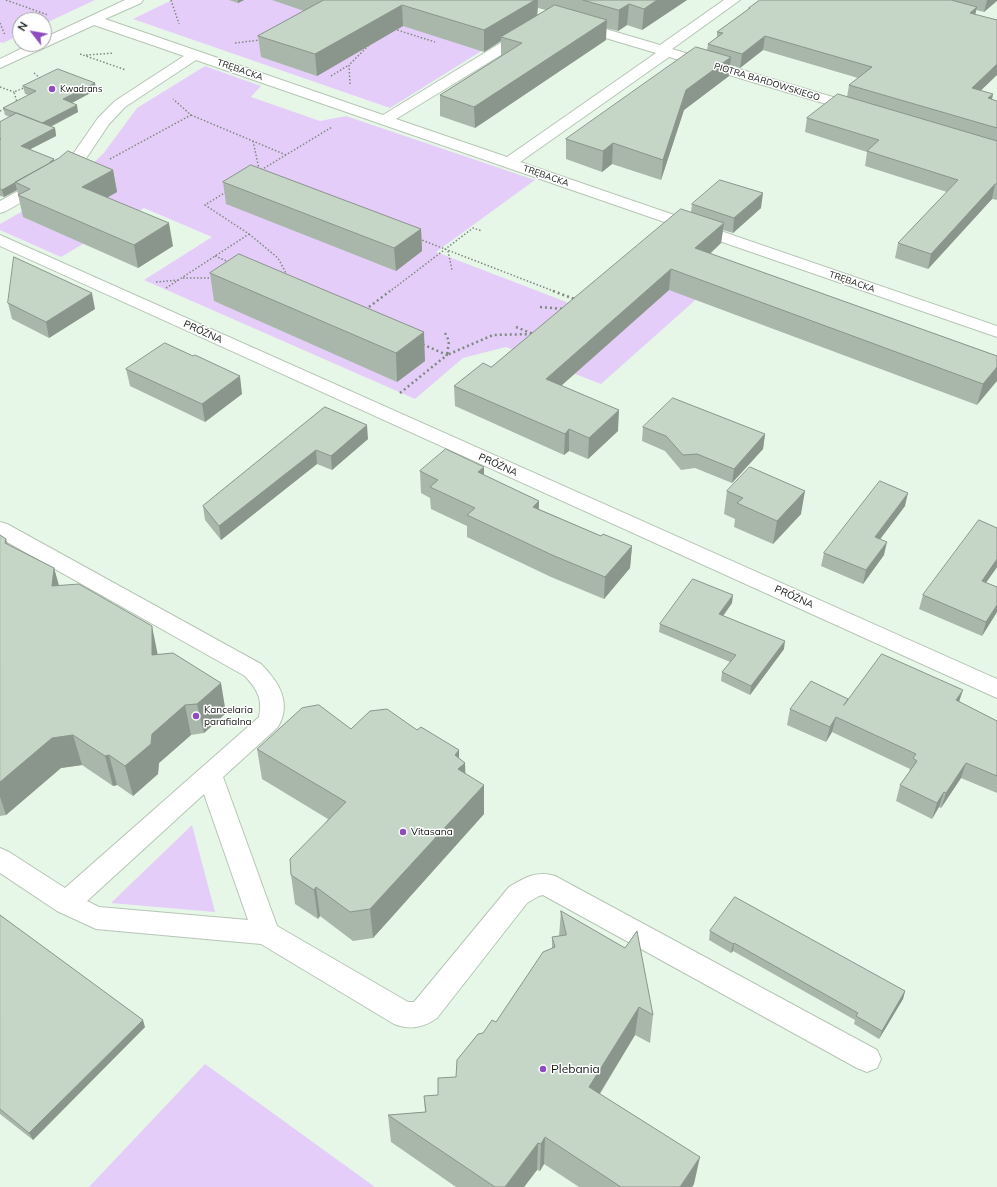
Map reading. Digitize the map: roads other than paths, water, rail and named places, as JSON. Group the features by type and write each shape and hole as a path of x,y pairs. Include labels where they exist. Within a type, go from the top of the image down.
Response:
{"street":[{"path":"52,40 136,0"},
{"path":"509,163 734,0"},
{"name":"TRĘBACKA","path":"94,20 997,332"},
{"name":"PIOTRA BARDOWSKIEGO","path":"566,22 869,112"},
{"path":"385,120 538,26"},
{"path":"1,63 25,52"},
{"path":"0,208 58,176 79,156 103,120 120,104 196,54"},
{"name":"PRÓŻNA","path":"0,240 997,689"},
{"path":"0,529 253,670 269,685 274,708 270,721 66,903"},
{"path":"210,774 266,933"},
{"path":"0,859 66,903 96,918 266,933 404,1015 419,1015 427,1009 518,895 534,885 546,884 868,1059"}],"place":[{"name":"Kwadrans","path":"52,89"},
{"name":"Kancelaria parafialna","path":"196,716"},
{"name":"Vitasana","path":"403,832"},
{"name":"Plebania","path":"543,1069"}]}
